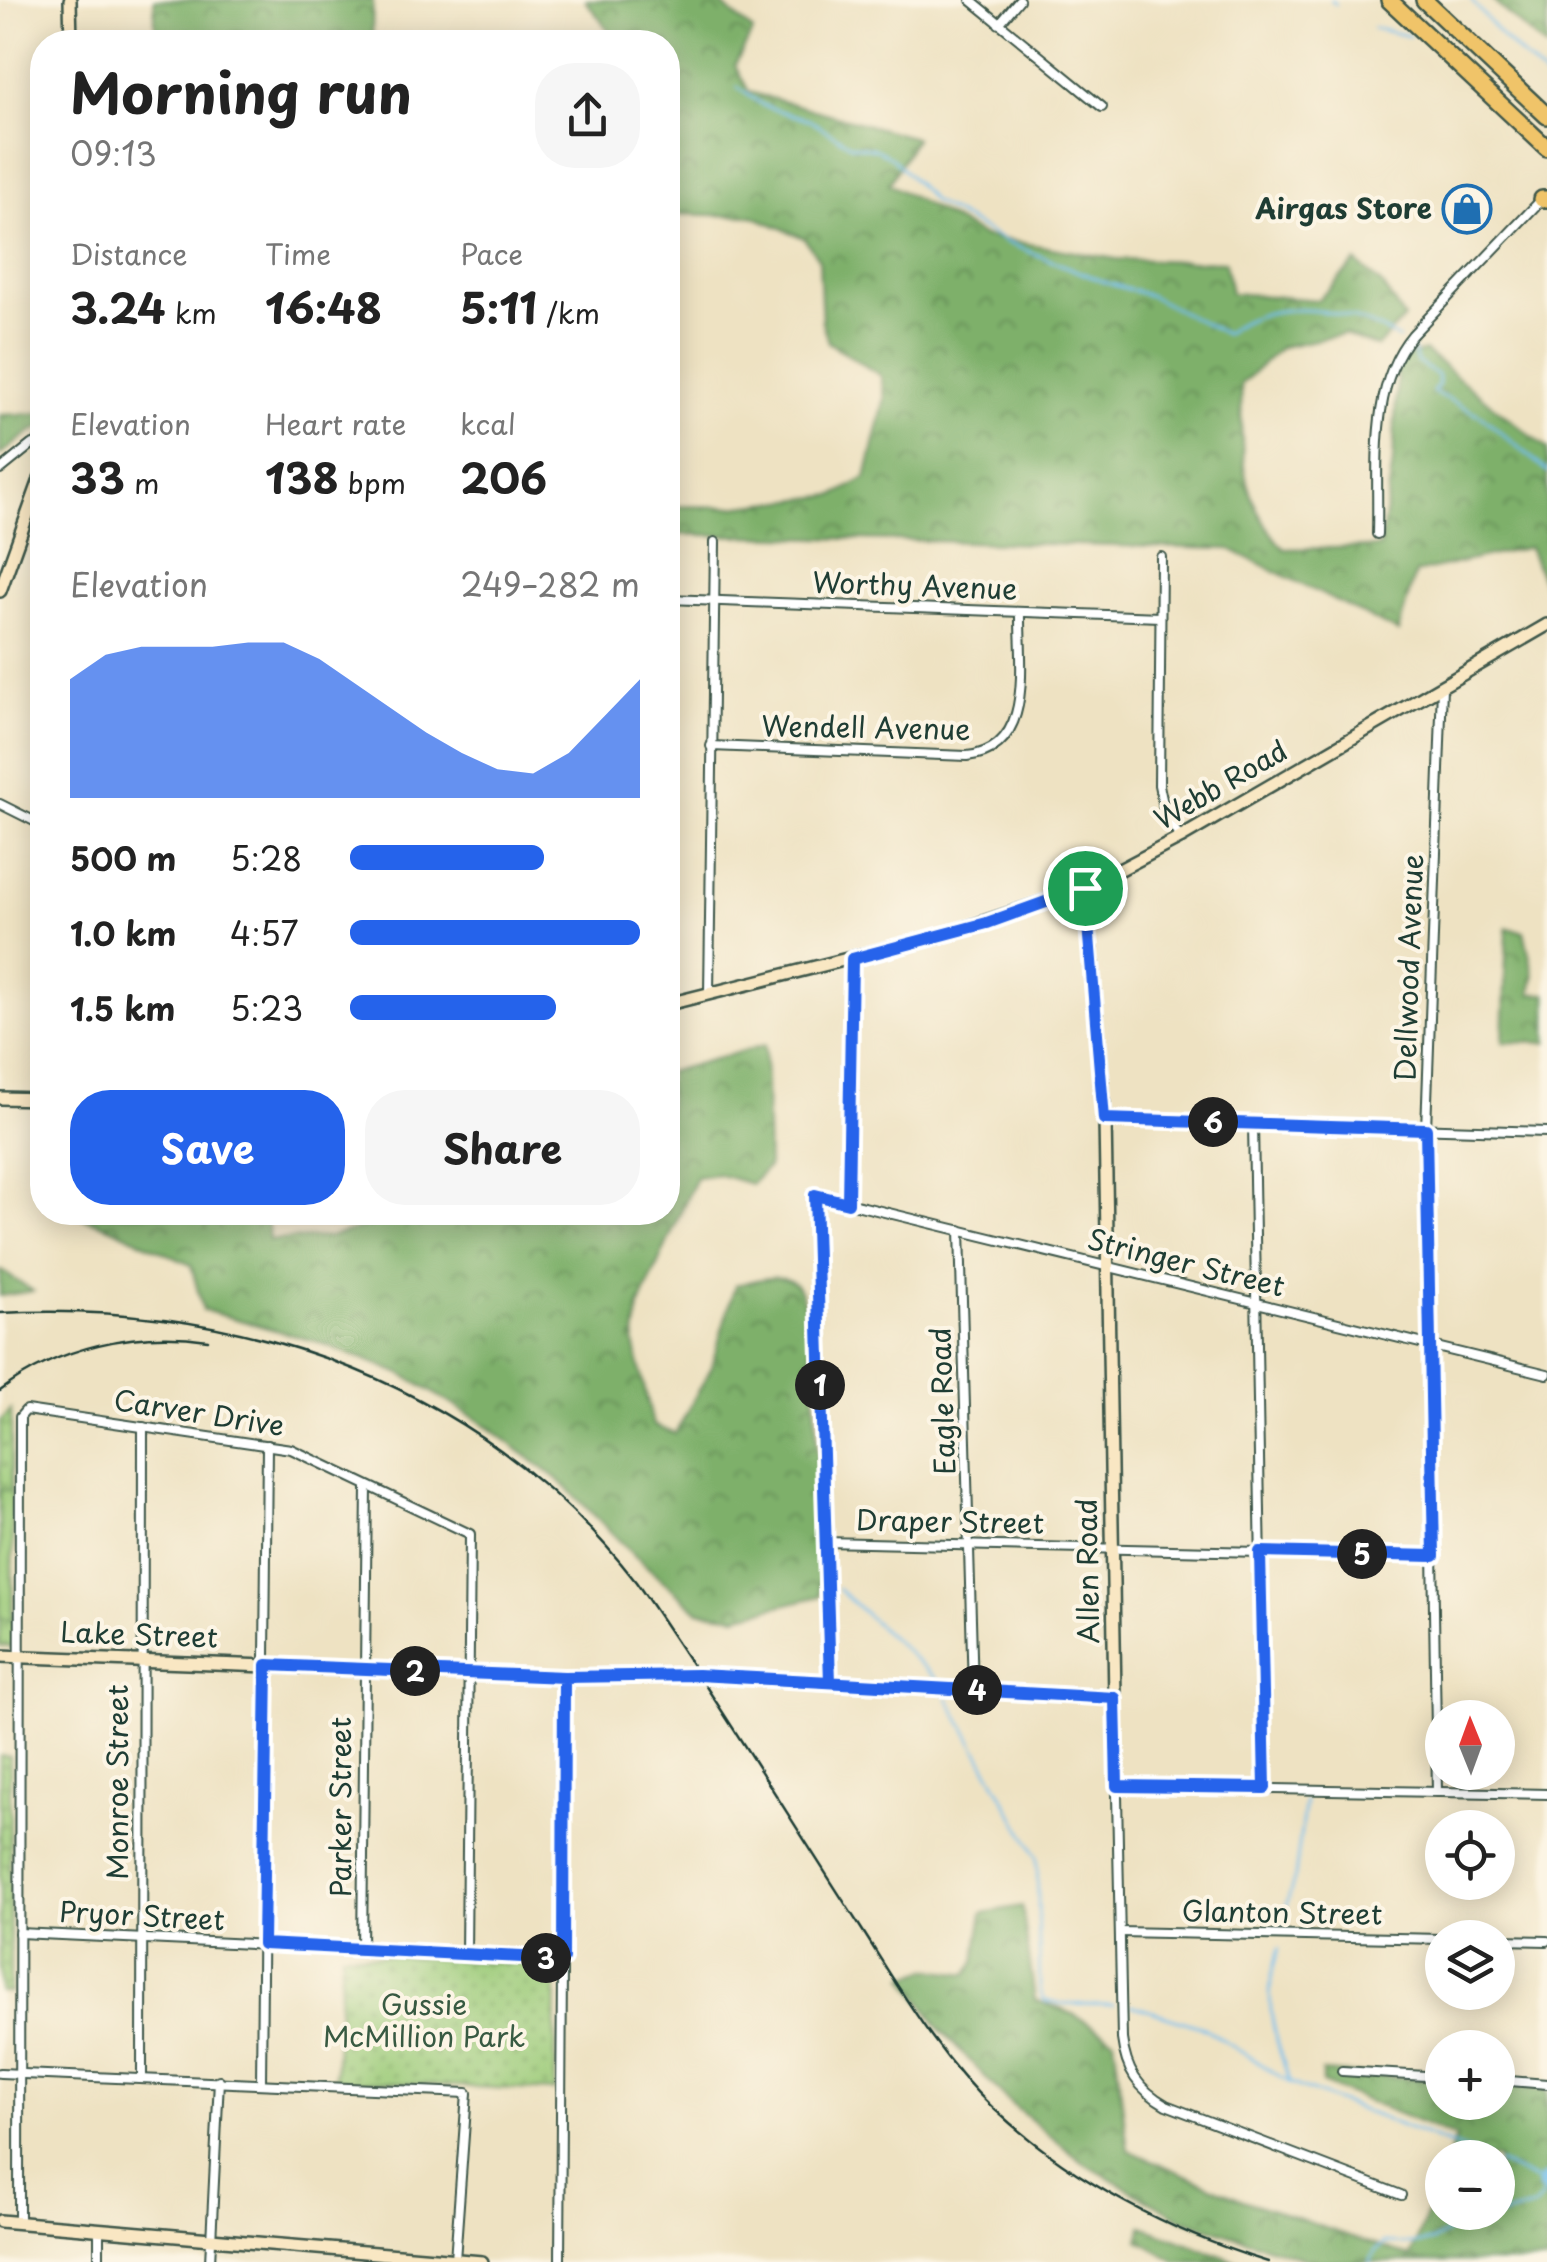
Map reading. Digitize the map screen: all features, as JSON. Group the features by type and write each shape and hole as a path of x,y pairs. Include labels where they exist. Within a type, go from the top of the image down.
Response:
{"highway":[{"path":"1389,0 1547,148"},
{"path":"1424,0 1547,116"},
{"path":"1425,32 1441,15"}],"street":[{"path":"70,0 71,30"},
{"path":"970,0 1102,107"},
{"path":"1000,24 1019,0"},
{"path":"1378,534 1382,414 1388,377 1396,358 1412,335 1545,197"},
{"path":"0,470 30,447"},
{"path":"0,591 30,507"},
{"path":"709,994 715,542"},
{"path":"1160,558 1158,785 1165,813 1180,838"},
{"name":"Worthy Avenue","path":"680,599 1160,618"},
{"name":"Wendell Avenue","path":"711,746 967,756 989,751 1006,737 1016,717 1020,612"},
{"name":"Webb Road","path":"680,1001 987,923 1085,888 1180,838 1547,625"},
{"name":"Dellwood Avenue","path":"1438,1792 1426,1129 1442,686"},
{"path":"0,804 30,818"},
{"name":"Allen Road","path":"1085,888 1104,1119 1124,2054 1134,2080 1166,2105 1401,2195"},
{"path":"848,1203 852,959"},
{"path":"0,1098 30,1099"},
{"path":"1104,1119 1547,1132"},
{"path":"1253,1124 1265,1788"},
{"name":"Stringer Street","path":"824,1542 815,1195 1547,1374"},
{"name":"Eagle Road","path":"960,1230 972,1690"},
{"name":"Carver Drive","path":"19,1656 23,1412 28,1409 292,1449 470,1534 470,1674"},
{"name":"Monroe Street","path":"142,1426 142,2077"},
{"path":"262,2082 268,1444"},
{"name":"Parker Street","path":"362,1949 367,1486"},
{"path":"824,1542 830,1682"},
{"name":"Draper Street","path":"824,1542 1434,1556"},
{"name":"Lake Street","path":"0,1656 564,1677 698,1675 1115,1698"},
{"path":"19,1656 19,2223"},
{"path":"466,1954 470,1674"},
{"path":"560,2262 564,1677"},
{"path":"1117,1786 1547,1794"},
{"name":"Glanton Street","path":"1120,1932 1425,1939"},
{"name":"Pryor Street","path":"19,1933 563,1959"},
{"path":"1515,1940 1547,1941"},
{"path":"1342,2071 1425,2076"},
{"path":"0,2073 467,2093 455,2261"},
{"path":"210,2262 219,2080"},
{"path":"1515,2081 1547,2084"},
{"path":"0,2221 482,2262"},
{"path":"99,2230 99,2262"}],"green space":[{"path":"154,0 373,0 372,30 155,30"},
{"path":"585,0 716,0 753,31 735,65 749,92 915,138 889,184 982,236 1116,259 1225,262 1231,293 1318,300 1356,262 1384,287 1404,318 1377,347 1345,334 1281,347 1241,384 1245,472 1257,510 1284,549 1380,547 1393,463 1398,358 1425,351 1547,449 1547,592 1529,547 1415,573 1398,632 1230,549 680,534 680,506 732,507 835,495 866,478 885,398 881,376 828,342 822,322 819,260 804,238 753,216 680,214 680,30 609,30"},
{"path":"1492,0 1547,0 1547,49"},
{"path":"30,414 30,432 0,455 0,415"},
{"path":"1507,928 1524,931 1534,976 1531,994 1547,994 1547,1043 1503,1042"},
{"path":"765,1045 768,1167 751,1184 717,1174 696,1177 680,1213 680,1069"},
{"path":"104,1225 268,1225 269,1240 328,1237 373,1225 675,1225 639,1307 634,1343 653,1425 675,1434 711,1368 735,1285 774,1278 795,1284 803,1301 814,1379 820,1596 737,1616 698,1611 634,1555 561,1482 483,1423 402,1374 315,1341 203,1310 191,1265"},
{"path":"0,1270 33,1291 0,1296"},
{"path":"11,1410 13,1647 0,1646 0,1421"},
{"path":"0,1490 12,1490 12,1620 0,1619"},
{"path":"0,1756 10,1757 10,1992 0,1992"},
{"path":"1022,1906 1035,2000 1073,2014 1114,2039 1128,2150 1243,2200 1410,2257 1425,2218 1425,2230 1515,2230 1515,2140 1455,2140 1456,2137 1322,2083 1322,2072 1425,2079 1425,2120 1515,2120 1515,2086 1547,2091 1547,2262 1316,2262 1182,2219 1085,2164 1010,2103 937,2026 905,1977 929,1969 968,1974 975,1962 983,1913"},
{"name":"Gussie McMillion Park","path":"342,1953 556,1966 555,2091 335,2080"},
{"path":"1142,2226 1240,2262 1177,2262 1139,2240"}],"waterway":[{"path":"1331,0 1336,4"},
{"path":"1471,0 1547,80"},
{"path":"1373,28 1409,36"},
{"path":"737,87 764,106 809,120 851,145 875,149 892,158 934,202 1008,243 1104,282 1151,296 1225,334 1265,314 1311,310 1357,320 1399,339"},
{"path":"1412,348 1417,362 1437,375 1439,384 1433,392 1480,415 1547,471"},
{"path":"838,1589 938,1680"},
{"path":"948,1698 1037,1857 1040,1989 1044,2000 1113,2005"},
{"path":"1280,1926 1295,1876 1305,1800"},
{"path":"1279,1949 1270,2000 1290,2083"},
{"path":"1131,2005 1204,2028 1290,2083 1439,2140"},
{"path":"1515,2171 1546,2185 1533,2208 1515,2212"},
{"path":"1370,2262 1385,2243 1433,2241 1452,2230"}],"railway":[{"path":"0,1313 92,1313 182,1322 269,1340 353,1369 432,1407 507,1455 575,1513 636,1582 920,2021 973,2088 1023,2134 1088,2180 1193,2235 1268,2262"},
{"path":"0,1391 47,1363 99,1345 153,1337 208,1340"}],"place":[{"name":"Airgas Store","path":"1467,209"}],"route":[{"path":"1085,888 987,923 852,959 848,1203 815,1195 830,1682 698,1675 564,1677 267,1665 263,1944 563,1959 564,1677 646,1676 698,1675 1115,1698 1117,1786 1265,1788 1260,1552 1434,1556 1426,1129 1104,1119 1085,888"}]}
